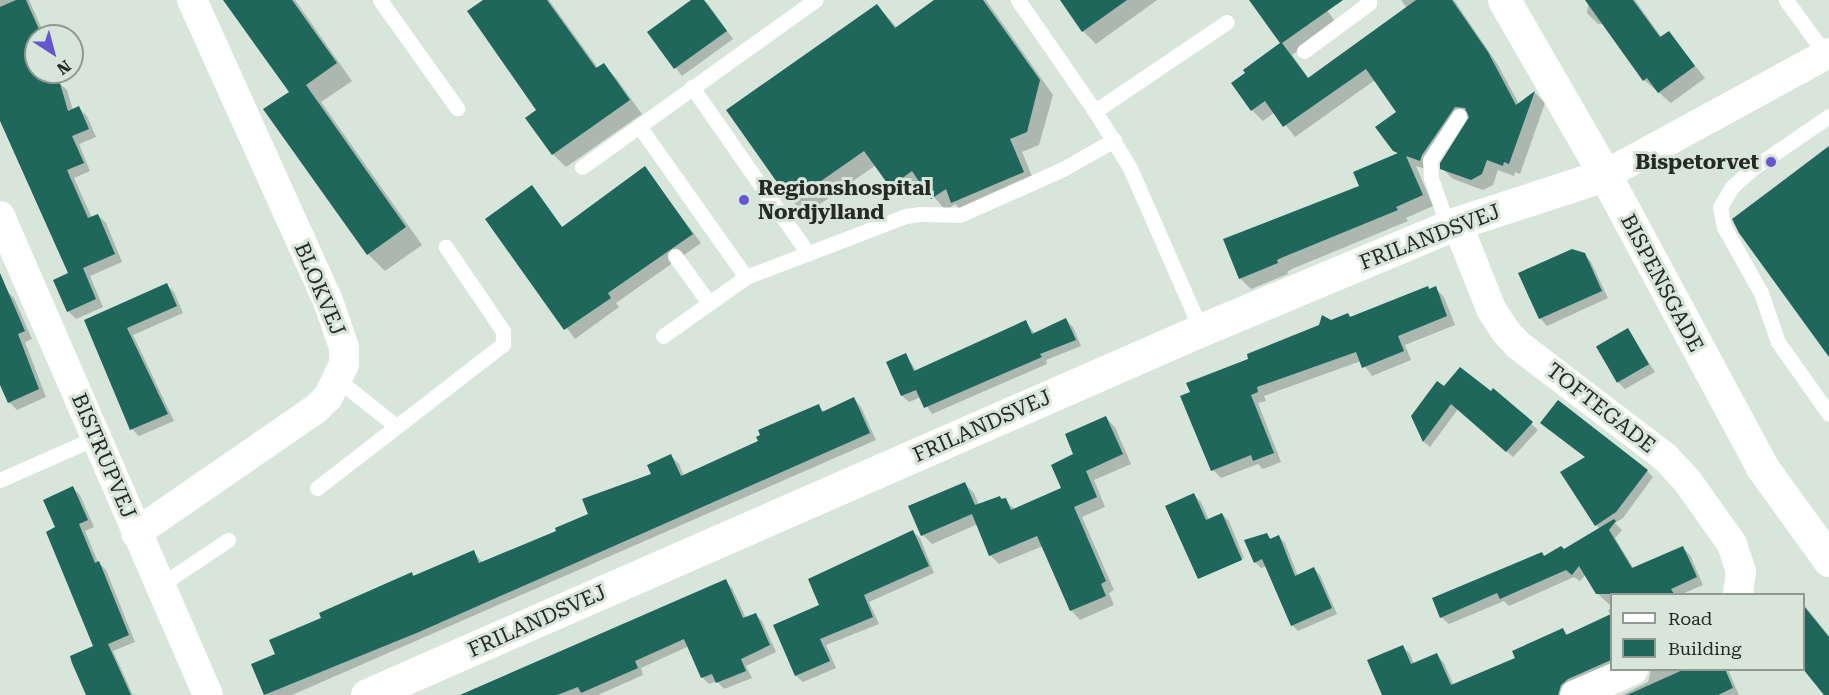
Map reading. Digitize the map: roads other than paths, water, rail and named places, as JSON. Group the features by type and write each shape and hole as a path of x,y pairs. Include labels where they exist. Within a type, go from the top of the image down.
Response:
{"street":[{"name":"BLOKVEJ","path":"136,533 316,409 328,398 344,364 344,347 328,301 192,0"},
{"name":"BISPENSGADE","path":"1504,0 1605,175 1762,467 1829,560"},
{"path":"1605,175 1828,54"},
{"name":"FRILANDSVEJ","path":"367,695 1201,330 1453,225 1605,175"},
{"name":"BISTRUPVEJ","path":"0,216 208,695"},
{"name":"TOFTEGADE","path":"1453,225 1491,309 1506,332 1518,345 1680,471 1732,544 1741,572 1738,593"},
{"path":"1575,695 1629,671"}],"lane":[{"path":"380,0 457,108"},
{"path":"582,167 815,0"},
{"path":"1018,0 1095,111 1130,168 1201,330"},
{"path":"1304,51 1369,3 1367,0"},
{"path":"1786,0 1828,54"},
{"path":"1095,111 1227,22"},
{"path":"692,87 808,253"},
{"path":"1453,225 1431,178 1430,160 1459,116"},
{"path":"1829,116 1754,168 1732,187 1720,207 1724,227 1761,293 1778,342 1829,414"},
{"path":"639,126 746,277"},
{"path":"663,336 746,277 906,216 960,215 1063,170 1114,140"},
{"path":"317,488 500,348 505,340 503,331 446,247"},
{"path":"675,256 710,303"},
{"path":"338,380 396,426"},
{"path":"0,480 97,436"},
{"path":"159,585 228,540"}],"place":[{"name":"Bispetorvet","path":"1771,162"},
{"name":"Regionshospital Nordjylland","path":"744,200"}]}
